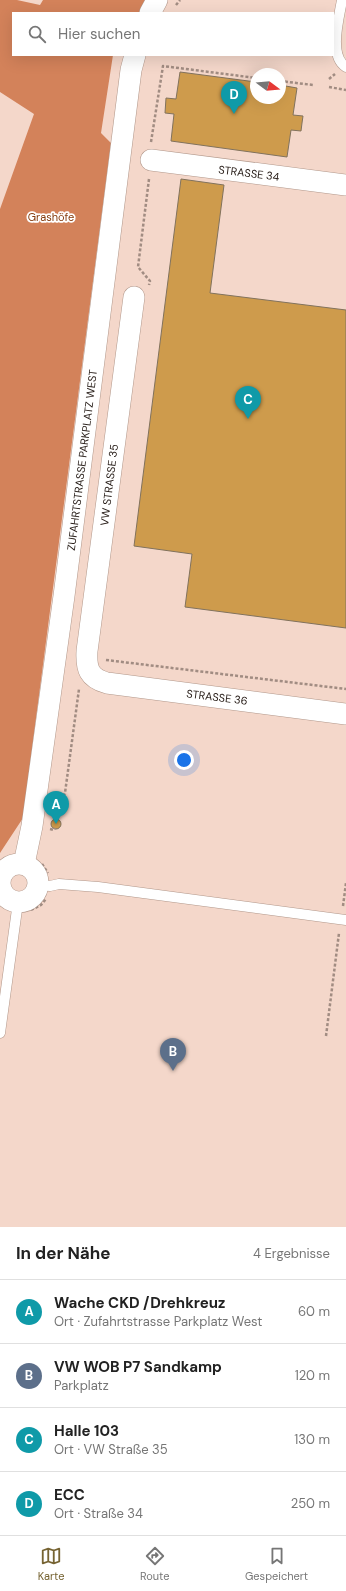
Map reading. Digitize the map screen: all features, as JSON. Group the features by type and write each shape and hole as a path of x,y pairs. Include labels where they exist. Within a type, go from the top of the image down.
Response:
{"street":[{"path":"151,12 157,0"},
{"name":"ZUFAHRTSTRASSE PARKPLATZ WEST","path":"24,864 32,826 64,596 134,56"},
{"name":"STRASSE 34","path":"151,160 346,185"},
{"name":"VW STRASSE 35","path":"96,666 87,668 87,651 134,297"},
{"name":"STRASSE 36","path":"96,666 101,681 108,683 346,714"},
{"path":"24,864 29,866 37,874 38,885 34,895 30,899 18,902 13,901 4,894 1,889 0,878 3,872 12,865 24,864"}],"lane":[{"path":"342,0 336,47 340,63 346,67"},
{"path":"38,885 50,886 59,884 98,887 344,920"},
{"path":"0,1033 18,902"}],"path":[{"path":"151,160 150,149 163,66 250,77"},
{"path":"286,82 313,85"},
{"path":"329,87 346,90"},
{"path":"96,666 346,689"},
{"path":"56,820 59,806 65,793"},
{"path":"326,1036 344,920 346,883"}],"green space":[{"name":"Grashöfe","path":"0,0 17,0 40,5 43,0 148,0 140,12 12,12 12,56 113,56 101,133 111,143 23,818 0,853 0,209 34,114 0,92"}],"building":[{"path":"180,72 250,81 250,104 286,104 286,86 297,88 293,115 303,116 301,131 291,130 287,157 171,141 174,114 165,113 166,98 176,99"},
{"path":"181,179 224,185 210,293 346,310 346,628 185,607 192,554 134,546"},
{"path":"54,819 58,819 61,824 58,829 54,829 51,826 51,822"}],"place":[{"name":"ECC","path":"234,114"},
{"name":"Halle 103","path":"248,419"},
{"name":"Wache CKD /Drehkreuz","path":"56,824"},
{"name":"VW WOB P7 Sandkamp","path":"173,1071"}]}
